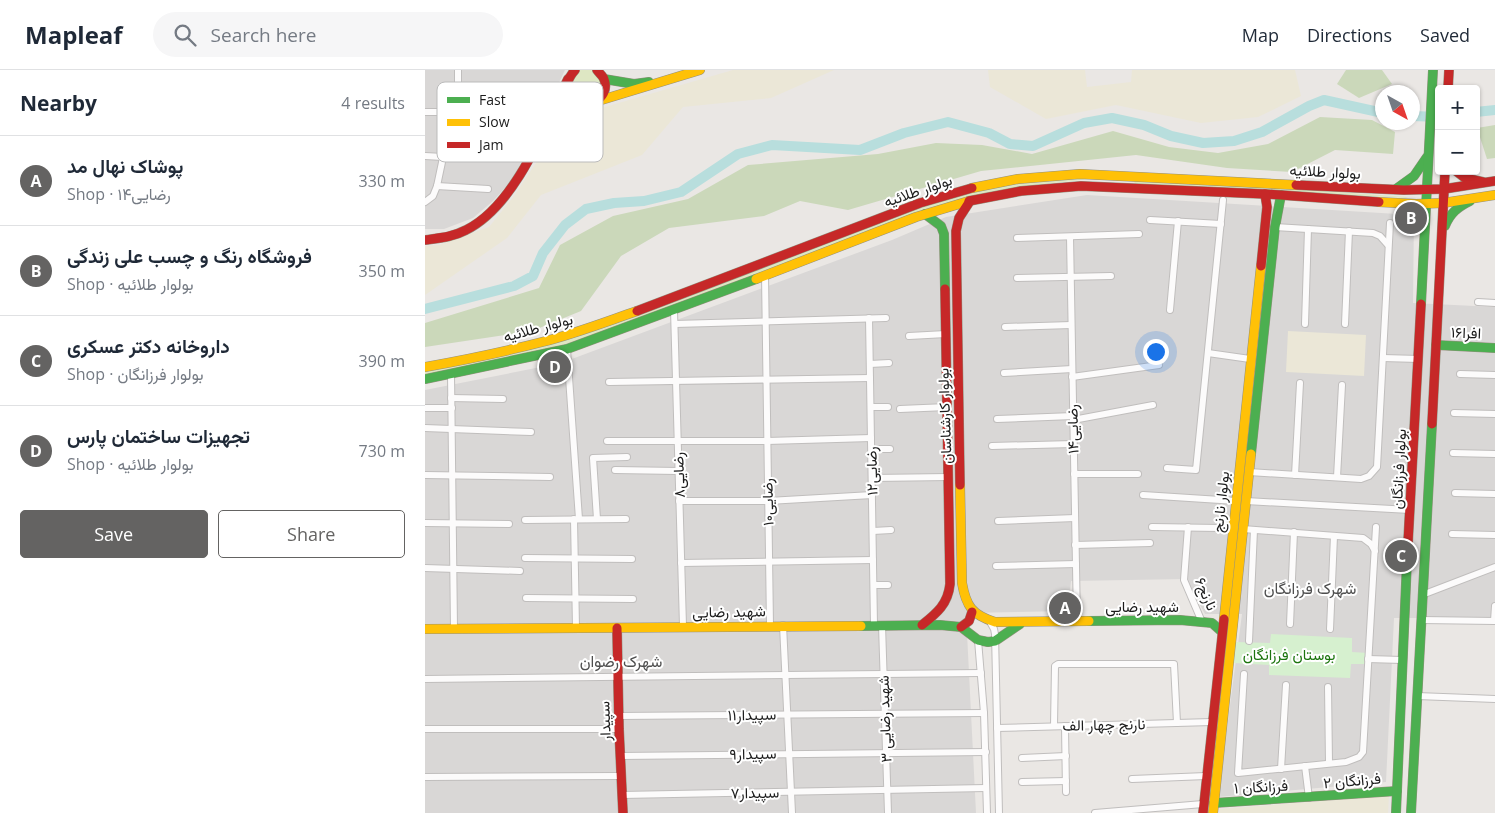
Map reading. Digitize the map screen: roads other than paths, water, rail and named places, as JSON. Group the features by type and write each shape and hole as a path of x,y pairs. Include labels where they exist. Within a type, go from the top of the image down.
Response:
{"main road":[{"path":"568,80 575,70"},
{"path":"597,70 604,79 605,90 603,93"},
{"path":"603,100 638,90 688,72 701,70"},
{"name":"بولوار فرزانگان","path":"1396,813 1402,660 1433,70"},
{"path":"1448,85 1449,70"},
{"path":"604,79 634,84 659,82"},
{"path":"1404,204 1410,197 1409,194 1400,190 1420,170 1429,152"},
{"path":"525,167 527,162"},
{"path":"425,240 455,235 481,222 507,196 529,162"},
{"path":"1428,166 1435,172"},
{"name":"بولوار طلائیه","path":"425,367 493,354 584,330 673,298 920,203 966,189 1018,179 1080,174 1400,190 1444,189 1495,181"},
{"name":"بولوار فرزانگان","path":"1411,813 1445,175"},
{"path":"1461,175 1465,178 1483,182"},
{"path":"1125,187 1127,176"},
{"path":"1461,199 1458,198 1457,191 1462,186"},
{"name":"بولوار طلائیه","path":"425,379 567,349 925,214 969,201 1021,191 1053,187 1125,187 1265,194 1404,204 1426,204 1495,195"},
{"name":"بولوار نارنج","path":"1203,808 1267,206 1265,194"},
{"name":"بولوار نارنج","path":"1213,813 1275,226 1281,196"},
{"path":"1441,238 1447,219 1452,211 1479,197"},
{"name":"بولوار کارشناسان","path":"969,201 959,218 956,230 956,345 960,427 962,583 965,600 972,612"},
{"path":"1267,206 1272,203 1278,206"},
{"path":"925,214 941,226 943,234"},
{"path":"1425,222 1427,218 1433,215 1442,221"},
{"path":"943,234 946,228 950,227 956,230"},
{"name":"بولوار کارشناسان","path":"921,625 939,612 947,601 950,584 943,234"},
{"name":"۱۶افرا","path":"1436,345 1495,348"},
{"path":"1243,422 1254,423"},
{"path":"1415,435 1431,436"},
{"path":"950,584 956,589 962,583"},
{"path":"947,601 956,596 965,600"},
{"path":"939,612 938,620 940,625"},
{"path":"961,628 969,621 972,612 989,620"},
{"name":"شهید رضایی","path":"989,620 1023,623 1077,621 1202,622"},
{"name":"نارنج۶","path":"1202,622 1212,623 1221,631"},
{"name":"شهید رضایی","path":"995,640 1023,623"},
{"name":"شهید رضایی","path":"425,629 940,625 961,628 978,640"},
{"name":"سپیدار","path":"617,628 623,813"},
{"path":"978,640 988,642 995,640"},
{"name":"فرزانگان ۲","path":"1309,798 1397,791"},
{"name":"فرزانگان ۱","path":"1214,803 1309,798"}],"street":[{"path":"426,201 433,196 442,162"},
{"path":"437,186 488,189"},
{"path":"1167,468 1196,470 1223,200"},
{"path":"1150,220 1221,224"},
{"path":"1170,310 1178,221"},
{"path":"1249,472 1361,478 1369,476 1377,467 1390,223"},
{"path":"1275,226 1373,233 1380,236 1389,245"},
{"path":"1305,324 1308,229"},
{"path":"1345,324 1349,232"},
{"path":"1017,238 1139,234"},
{"name":"رضایی۱۴","path":"1070,237 1077,621"},
{"name":"رضایی۱۰","path":"765,275 770,625"},
{"path":"1017,278 1111,276"},
{"path":"1478,302 1495,303"},
{"name":"رضایی۸","path":"674,310 683,626"},
{"name":"رضایی۱۲","path":"869,318 873,560 878,625"},
{"path":"675,324 886,318"},
{"path":"1005,327 1071,325"},
{"path":"909,336 946,334"},
{"path":"567,349 577,519 575,558 576,628"},
{"path":"1208,353 1251,359"},
{"path":"1383,358 1419,359"},
{"path":"870,364 889,363"},
{"path":"1072,377 1159,365"},
{"path":"1004,373 1072,370"},
{"path":"451,374 454,629"},
{"path":"1460,374 1495,375"},
{"path":"609,382 870,378"},
{"path":"1295,475 1300,383"},
{"path":"1337,477 1342,384"},
{"path":"451,398 503,398"},
{"path":"997,419 1073,418 1153,405"},
{"path":"871,407 888,406"},
{"path":"900,409 947,407"},
{"path":"425,408 452,408"},
{"path":"1454,413 1495,414"},
{"path":"425,428 531,432"},
{"path":"607,442 871,438"},
{"path":"993,446 1073,444"},
{"path":"872,449 890,449"},
{"path":"1453,453 1495,454"},
{"path":"597,519 593,458 627,457"},
{"path":"615,470 679,471"},
{"path":"1074,474 1138,474"},
{"path":"425,475 550,477"},
{"path":"872,478 949,477"},
{"path":"1455,493 1495,494"},
{"path":"1143,495 1236,501"},
{"path":"679,501 768,501 872,496"},
{"path":"1246,501 1410,510"},
{"path":"997,521 1075,518"},
{"path":"525,520 626,519"},
{"path":"425,523 453,525 509,524"},
{"path":"1152,527 1219,528"},
{"name":"نارنج۶","path":"1188,527 1184,580 1202,622"},
{"path":"1244,674 1238,772 1355,760 1359,757 1363,752 1376,527"},
{"path":"1243,529 1363,538 1371,544 1375,551"},
{"path":"873,531 891,530"},
{"path":"1249,641 1254,530"},
{"path":"1290,624 1294,532"},
{"path":"1452,534 1495,535"},
{"path":"1329,629 1334,536"},
{"path":"1075,545 1149,543"},
{"path":"525,558 632,559"},
{"path":"681,563 873,560"},
{"path":"997,566 1076,564"},
{"path":"1422,595 1495,567"},
{"path":"425,568 520,571"},
{"path":"874,586 888,586"},
{"path":"525,598 633,598"},
{"path":"1421,620 1494,621 1495,606"},
{"path":"989,620 994,629 995,640 999,813"},
{"path":"783,625 792,813"},
{"name":"شهید رضایی ۳","path":"878,625 884,674 888,813"},
{"path":"978,640 984,713 987,813"},
{"path":"1368,659 1402,660"},
{"path":"1054,726 1055,666 1058,664 1174,664 1177,723"},
{"path":"425,679 884,674 981,670 995,667"},
{"path":"1281,768 1286,685"},
{"path":"1328,687 1329,763"},
{"path":"1417,696 1495,699"},
{"name":"سپیدار۱۱","path":"619,716 984,713"},
{"name":"نارنج چهار الف","path":"997,728 1212,722"},
{"path":"1065,726 1066,792"},
{"path":"425,729 619,729"},
{"name":"سپیدار۹","path":"620,756 985,752"},
{"path":"1022,758 1066,756"},
{"path":"1305,766 1309,798"},
{"path":"425,777 621,776"},
{"path":"1132,779 1206,776"},
{"path":"1022,782 1066,781"},
{"name":"سپیدار۷","path":"622,795 986,788"},
{"path":"1095,813 1203,808"}],"waterway":[{"path":"425,309 514,286 533,276 543,253 565,225 586,209 614,203 644,201 681,192 738,154 772,145 860,150 904,133 948,122 989,133 1010,144 1033,146 1084,123 1112,118 1144,125 1171,136 1203,143 1234,141 1262,132 1309,106 1324,100 1375,111"},
{"path":"1480,112 1495,110"},
{"path":"1420,116 1435,117"}],"place":[{"name":"فروشگاه رنگ و چسب علی زندگی","path":"1411,218"},
{"name":"تجهیزات ساختمان پارس","path":"555,367"},
{"name":"داروخانه دکتر عسکری","path":"1401,556"},
{"name":"پوشاک نهال مد","path":"1065,608"}],"district":[{"name":"شهرک فرزانگان","path":"1310,588"},
{"name":"شهرک رضوان","path":"621,661"}],"park label":[{"name":"بوستان فرزانگان","path":"1289,655"}]}
